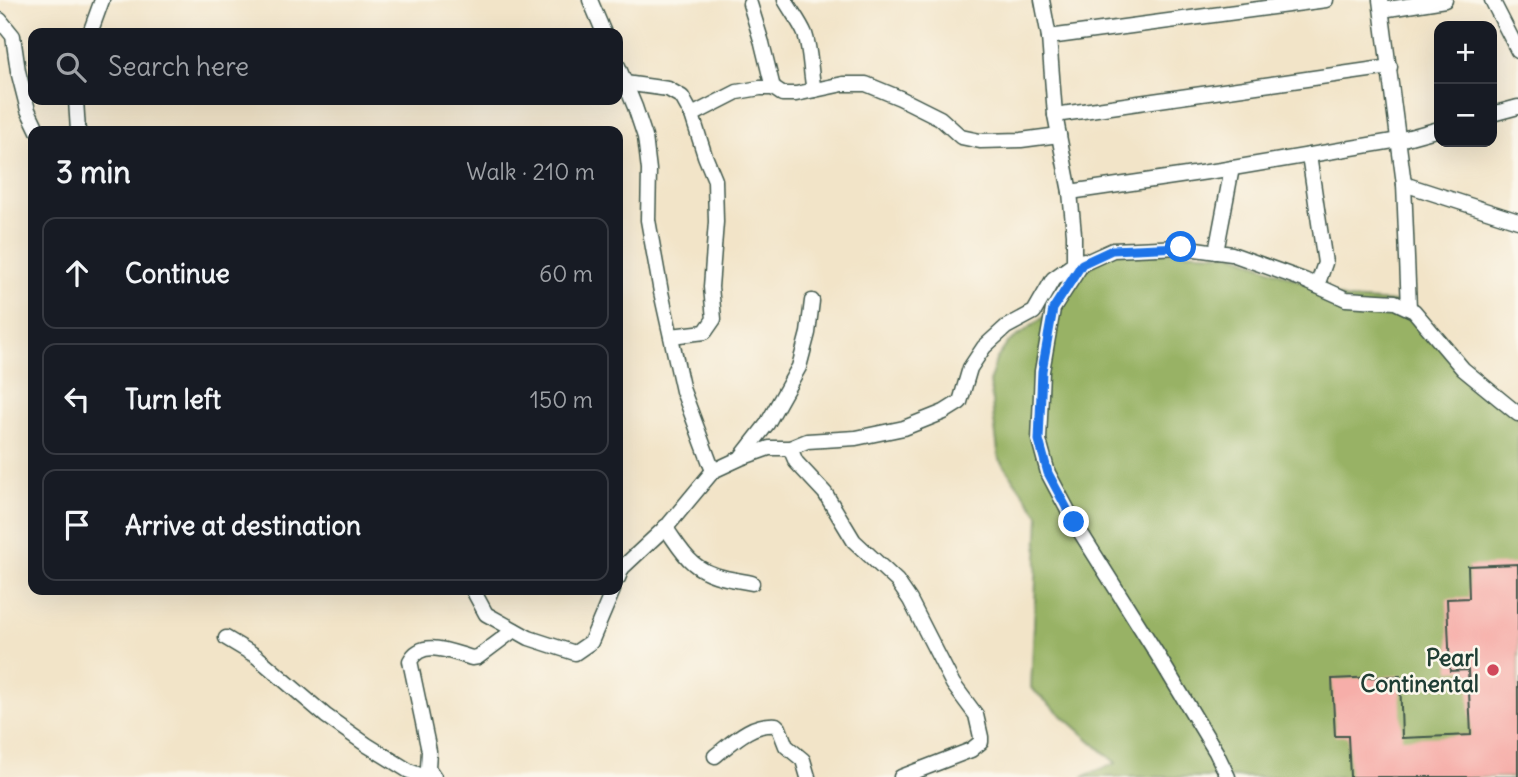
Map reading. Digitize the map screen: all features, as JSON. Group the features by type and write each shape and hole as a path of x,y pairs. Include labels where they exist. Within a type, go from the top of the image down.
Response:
{"street":[{"path":"92,28 102,0"},
{"path":"590,0 602,28"},
{"path":"785,0 804,32 814,90"},
{"path":"1042,0 1049,37 1055,115 1070,191 1074,264"},
{"path":"1049,37 1326,0"},
{"path":"1409,308 1404,184 1381,5 1445,0"},
{"path":"1492,0 1518,51"},
{"path":"750,4 773,88"},
{"path":"0,20 13,36 21,84 36,126"},
{"path":"1055,115 1390,67"},
{"path":"623,78 645,137 649,170 648,220 683,391 713,471"},
{"path":"625,83 667,89 682,97 692,115 715,180 716,222 711,286 714,319 705,332 671,336"},
{"path":"692,115 737,92 760,88 773,88 782,94 796,94 843,84 866,85 940,118 961,137 980,141 1021,140 1059,135"},
{"path":"76,105 78,126"},
{"path":"1497,113 1518,107"},
{"path":"1070,191 1232,168 1399,140 1434,130"},
{"path":"1309,155 1325,263 1317,285"},
{"path":"1216,252 1232,168"},
{"path":"1404,184 1518,221"},
{"path":"1228,777 1216,752 1157,654 1074,522 1048,473 1039,440 1042,371 1053,309 1082,264 1112,250 1181,247 1232,254 1317,285 1346,299 1395,302 1413,311 1463,369 1518,414"},
{"path":"623,567 665,527 713,471 769,448 790,448 807,441 856,439 904,428 944,412 960,401 970,368 984,347 1006,327 1034,312 1053,279 1074,264 1099,256"},
{"path":"741,458 767,424 799,367 808,333 812,301"},
{"path":"790,448 796,462 825,492 854,541 897,581 910,600 953,684 976,715 981,742 936,771 901,777"},
{"path":"665,527 692,562 703,570 724,578 752,583"},
{"path":"476,595 486,614 529,638 575,653 591,642 611,595"},
{"path":"434,777 428,768 429,751 410,660 422,649 434,648 472,658 478,657 514,630"},
{"path":"226,638 256,656 326,716 367,745 408,771 426,777"},
{"path":"715,756 752,728 767,724 776,725 786,746 803,760 808,777"}],"green space":[{"path":"1113,250 1232,254 1346,299 1395,302 1518,414 1518,777 1082,777 1116,763 1031,688 1039,515 999,459 990,380 996,360 1008,343 1044,317 1060,289"}],"building":[{"name":"Pearl Continental","path":"1518,564 1518,777 1350,777 1348,736 1335,736 1332,679 1400,676 1402,738 1471,735 1468,670 1450,671 1447,599 1469,598 1468,566"}],"place":[{"name":"Pearl Continental","path":"1493,670"}],"route":[{"path":"1074,522 1048,473 1039,440 1042,371 1053,309 1082,264 1112,250 1181,247"}]}
